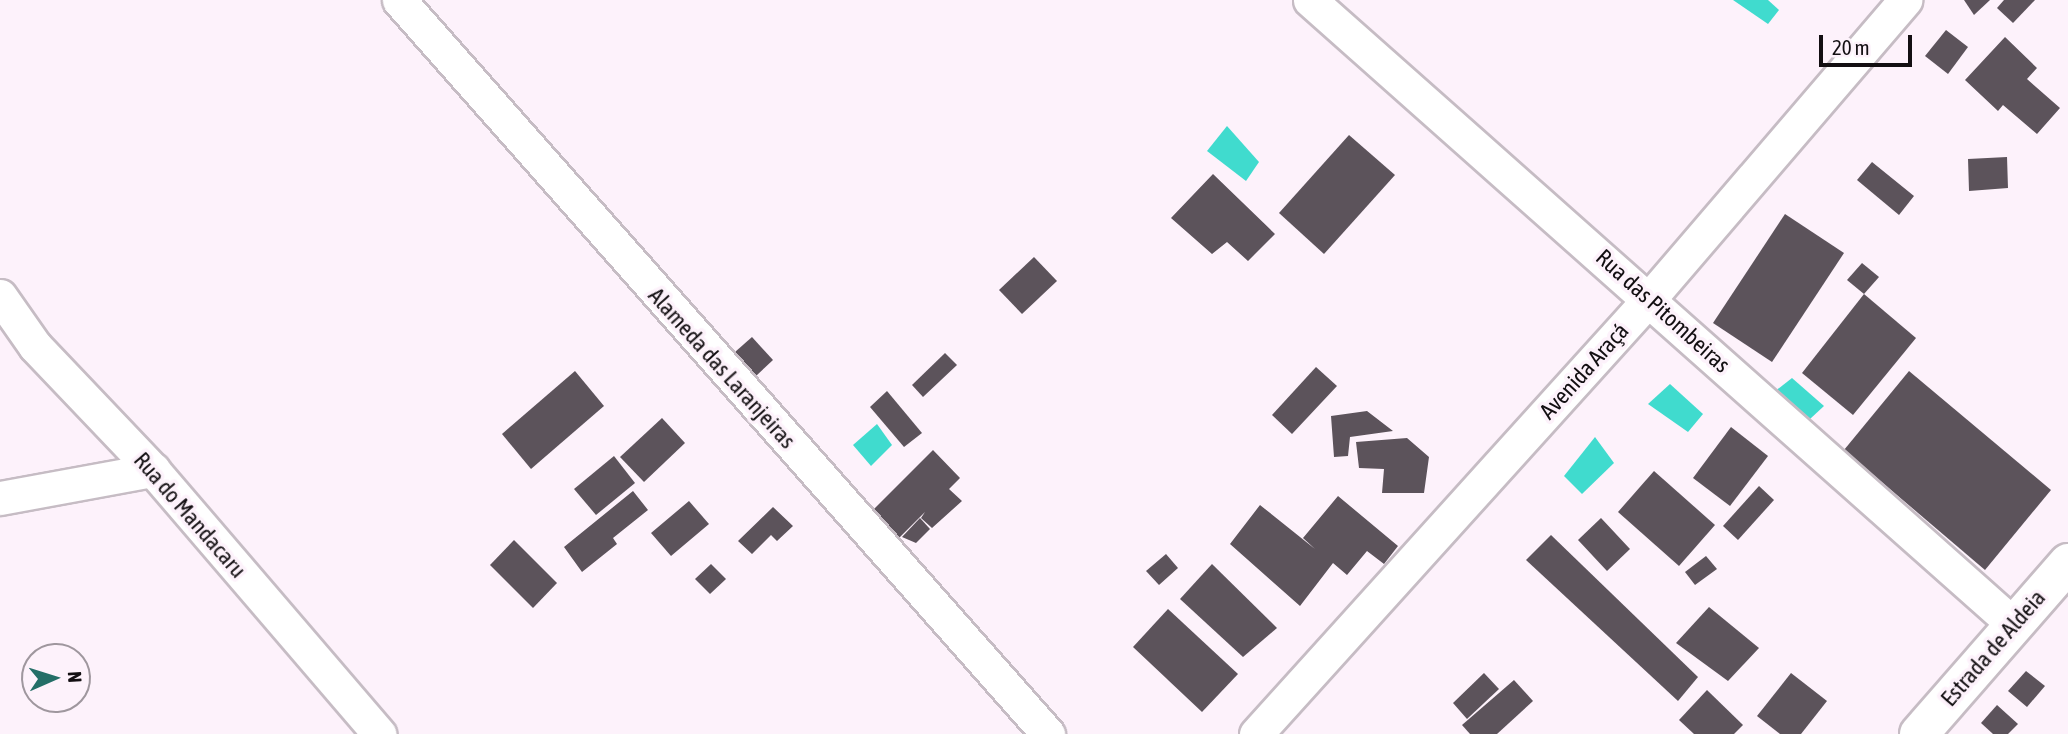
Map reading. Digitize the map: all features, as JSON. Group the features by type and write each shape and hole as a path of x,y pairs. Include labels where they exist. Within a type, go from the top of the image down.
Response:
{"main road":[{"name":"Estrada de Aldeia","path":"1919,734 2068,564"}],"street":[{"name":"Alameda das Laranjeiras","path":"399,0 1048,734"},
{"name":"Rua das Pitombeiras","path":"1310,0 2013,624"},
{"name":"Avenida Araçá","path":"1256,734 1649,299 1905,0"},
{"name":"Rua do Mandacaru","path":"0,296 35,346 153,470 379,734"},
{"path":"0,499 153,470"}],"shaded area":[{"path":"1733,0 1768,0 1779,10 1768,24"},
{"path":"1227,126 1259,162 1246,181 1207,151"},
{"path":"1792,378 1824,406 1810,419 1774,392"},
{"path":"1670,384 1703,414 1688,432 1648,404"},
{"path":"877,424 892,445 871,466 853,445"},
{"path":"1595,437 1614,463 1582,494 1564,476"}],"building":[{"path":"1964,0 1990,0 1974,15"},
{"path":"2004,0 2035,0 2013,23 1997,8"},
{"path":"1946,30 1968,47 1948,74 1925,56"},
{"path":"2005,37 2037,68 2027,79 2060,108 2037,134 2003,105 1998,111 1965,80"},
{"path":"1349,135 1395,175 1324,254 1279,213"},
{"path":"2007,157 2008,188 1969,191 1968,159"},
{"path":"1872,162 1914,196 1899,215 1857,180"},
{"path":"1213,174 1275,234 1248,261 1227,242 1212,254 1171,218"},
{"path":"1785,214 1844,253 1772,362 1713,323"},
{"path":"1034,257 1057,281 1022,314 999,290"},
{"path":"1862,263 1879,277 1864,294 1847,280"},
{"path":"1864,294 1916,338 1853,415 1802,373"},
{"path":"752,337 773,360 756,376 735,352"},
{"path":"945,353 957,365 923,397 912,385"},
{"path":"1316,367 1337,386 1292,434 1272,415"},
{"path":"575,371 604,406 531,469 502,434"},
{"path":"1909,371 2051,490 1985,570 1844,450"},
{"path":"887,391 922,433 904,447 870,407"},
{"path":"1367,411 1393,431 1350,437 1348,456 1334,457 1331,416"},
{"path":"662,418 685,443 644,482 620,457"},
{"path":"1731,427 1768,456 1730,506 1693,478"},
{"path":"1407,438 1429,457 1424,493 1382,493 1384,469 1359,468 1356,442"},
{"path":"933,450 960,478 949,489 962,501 932,528 921,518 925,512 899,538 872,511"},
{"path":"614,456 635,483 596,515 574,489"},
{"path":"1654,471 1715,525 1679,566 1618,512"},
{"path":"1759,486 1774,500 1738,540 1723,526"},
{"path":"633,491 648,510 613,538 617,544 582,572 564,547"},
{"path":"1338,496 1398,546 1384,564 1367,551 1347,575 1333,563 1300,606 1230,544 1260,505 1315,549 1303,538"},
{"path":"689,501 709,524 671,556 651,533"},
{"path":"773,507 793,526 777,541 771,535 752,554 738,541"},
{"path":"920,518 930,529 916,543 902,537"},
{"path":"1601,518 1630,549 1607,571 1578,540"},
{"path":"1551,535 1698,677 1678,701 1526,560"},
{"path":"514,540 557,583 533,608 490,565"},
{"path":"1166,554 1178,568 1159,585 1146,571"},
{"path":"1706,556 1717,569 1695,585 1685,572"},
{"path":"711,564 726,579 710,594 695,579"},
{"path":"1212,564 1277,628 1243,657 1180,599"},
{"path":"1709,607 1759,648 1728,681 1676,643"},
{"path":"1168,609 1238,674 1202,712 1133,647"},
{"path":"2026,671 2045,686 2027,707 2008,691"},
{"path":"1484,673 1499,689 1467,719 1453,703"},
{"path":"1791,673 1827,701 1801,734 1780,734 1757,716"},
{"path":"1514,680 1533,701 1497,734 1470,734 1462,725"},
{"path":"1707,690 1743,725 1734,734 1694,734 1679,720"},
{"path":"1997,705 2018,724 2008,734 1993,734 1981,723"}]}
